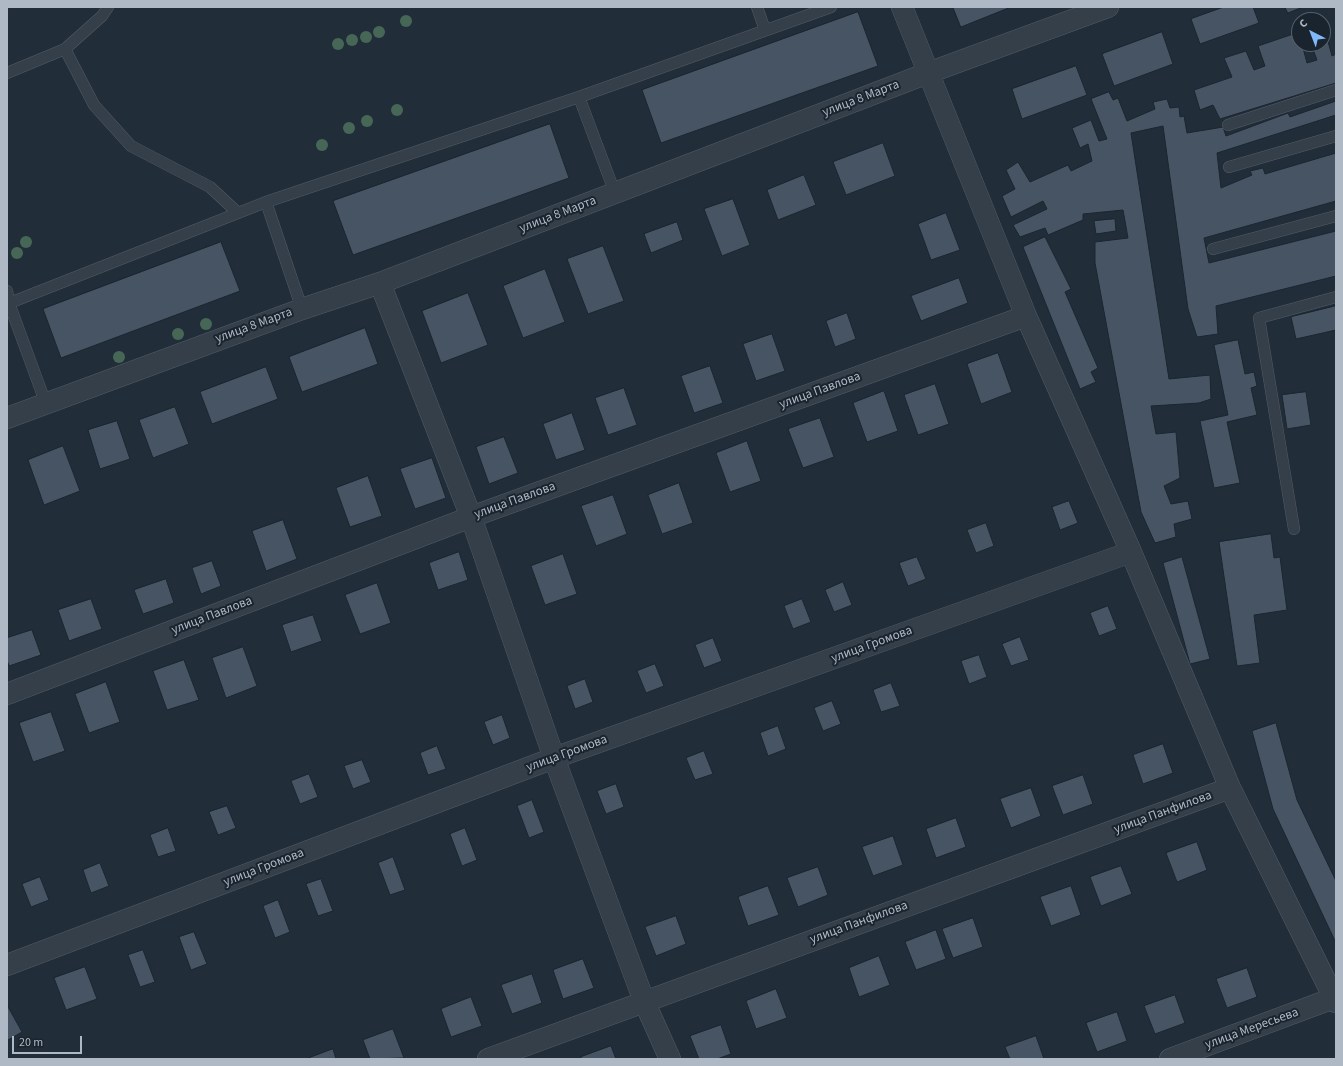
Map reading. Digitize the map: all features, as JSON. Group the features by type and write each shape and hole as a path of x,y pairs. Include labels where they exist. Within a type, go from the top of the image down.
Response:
{"street":[{"path":"902,7 1026,316 1131,552 1230,788 1335,1000"},
{"name":"улица 8 Марта","path":"7,418 302,309 380,283 928,73 1108,7"},
{"path":"380,283 471,517 554,758 644,1001 670,1059"},
{"name":"улица Павлова","path":"7,694 471,517 1026,316"},
{"name":"улица Громова","path":"7,965 554,758 1131,552"},
{"name":"улица Панфилова","path":"488,1059 1230,788"},
{"name":"улица Мересьева","path":"1170,1059 1335,1000"}],"lane":[{"path":"7,73 65,49 102,16 108,7"},
{"path":"757,7 765,30"},
{"path":"8,303 266,202 579,97 831,7"},
{"path":"65,49 94,105 131,146 210,187 238,213"},
{"path":"1228,125 1336,90"},
{"path":"579,97 615,193"},
{"path":"1229,167 1336,136"},
{"path":"266,202 302,309"},
{"path":"1213,249 1336,216"},
{"path":"7,291 8,303 46,404"},
{"path":"1294,529 1259,318 1336,296"}],"building":[{"path":"953,7 1011,7 961,27"},
{"path":"1224,7 1253,7 1259,23 1200,44 1191,19"},
{"path":"1285,7 1303,7 1288,13"},
{"path":"858,12 878,66 661,143 642,90"},
{"path":"1162,32 1173,64 1114,86 1102,54"},
{"path":"1291,35 1291,52 1304,52 1307,63 1317,60 1314,52 1331,52 1332,56 1336,54 1336,83 1220,119 1213,105 1200,110 1194,90 1232,77 1224,58 1246,51 1254,70 1265,66 1258,46"},
{"path":"1076,66 1087,95 1022,119 1012,89"},
{"path":"1109,92 1113,100 1118,98 1127,121 1155,109 1153,102 1167,99 1170,108 1179,107 1180,117 1184,116 1187,133 1223,127 1226,136 1288,113 1290,117 1336,101 1336,115 1217,153 1221,188 1252,175 1250,171 1263,168 1265,174 1336,153 1336,201 1204,238 1209,263 1336,231 1336,276 1216,306 1218,334 1197,337 1188,309 1163,126 1131,133 1169,379 1210,375 1211,399 1199,403 1151,406 1156,434 1176,432 1180,478 1164,486 1171,504 1188,501 1192,519 1174,524 1176,537 1155,543 1141,512 1095,263 1095,242 1128,238 1123,210 1083,214 1083,220 1048,235 1045,228 1020,237 1013,225 1047,209 1043,201 1011,217 1002,196 1015,189 1006,170 1018,162 1030,182 1068,165 1071,171 1092,161 1088,144 1080,148 1072,128 1091,120 1099,141 1107,139 1091,99"},
{"path":"550,124 569,178 353,255 333,201"},
{"path":"883,143 895,176 846,195 833,162"},
{"path":"804,175 816,205 778,220 767,190"},
{"path":"733,199 750,245 722,256 704,209"},
{"path":"946,213 960,250 931,260 918,224"},
{"path":"1115,219 1116,231 1096,234 1094,221"},
{"path":"677,222 683,240 651,253 644,234"},
{"path":"1045,237 1071,289 1065,292 1098,368 1091,372 1096,382 1080,389 1023,247"},
{"path":"221,242 240,291 61,358 43,309"},
{"path":"603,246 624,301 588,314 567,259"},
{"path":"545,269 565,322 523,338 503,286"},
{"path":"959,278 968,303 921,321 911,296"},
{"path":"468,293 488,345 441,363 422,311"},
{"path":"1336,306 1336,330 1296,339 1291,317"},
{"path":"847,313 856,339 835,347 826,321"},
{"path":"365,328 378,364 302,392 289,357"},
{"path":"772,334 785,371 756,381 743,344"},
{"path":"1238,340 1245,374 1254,372 1257,386 1251,388 1257,415 1227,422 1240,483 1214,488 1200,421 1228,415 1214,345"},
{"path":"998,353 1012,392 981,404 967,364"},
{"path":"710,366 723,403 694,413 681,376"},
{"path":"266,367 278,399 212,424 200,392"},
{"path":"935,384 949,424 918,435 904,395"},
{"path":"624,388 637,425 608,435 595,398"},
{"path":"884,391 898,431 867,442 853,403"},
{"path":"1306,392 1311,425 1287,429 1282,395"},
{"path":"175,407 189,444 153,458 139,420"},
{"path":"572,413 585,450 556,460 543,424"},
{"path":"820,418 834,457 803,468 788,429"},
{"path":"117,421 130,459 100,469 88,430"},
{"path":"504,437 518,473 489,484 476,447"},
{"path":"747,441 761,481 730,492 716,453"},
{"path":"63,446 80,491 44,505 28,460"},
{"path":"432,458 446,498 415,509 400,469"},
{"path":"368,476 382,516 350,527 336,488"},
{"path":"679,483 693,523 662,534 648,495"},
{"path":"613,495 627,534 596,546 581,506"},
{"path":"1069,501 1078,523 1060,530 1052,507"},
{"path":"283,520 297,559 266,571 252,531"},
{"path":"986,523 994,546 976,553 967,530"},
{"path":"1271,534 1274,558 1280,557 1287,610 1254,615 1260,663 1237,666 1219,542"},
{"path":"459,552 468,580 438,590 429,563"},
{"path":"563,554 577,594 545,605 531,566"},
{"path":"917,557 926,579 908,586 899,563"},
{"path":"1182,557 1210,659 1190,664 1163,563"},
{"path":"212,561 221,586 201,594 192,568"},
{"path":"166,579 174,603 143,614 134,590"},
{"path":"843,582 852,605 834,612 825,590"},
{"path":"377,583 391,623 360,634 345,595"},
{"path":"91,599 102,629 69,641 58,610"},
{"path":"802,599 811,622 793,629 784,606"},
{"path":"1108,606 1117,629 1099,636 1090,613"},
{"path":"313,615 322,641 291,652 282,625"},
{"path":"32,630 41,655 9,666 7,660 7,638"},
{"path":"1020,637 1029,660 1011,666 1002,644"},
{"path":"713,638 722,661 704,668 695,645"},
{"path":"243,647 257,686 226,698 212,658"},
{"path":"979,655 987,677 969,684 961,661"},
{"path":"184,660 199,700 167,710 153,671"},
{"path":"655,664 664,686 646,693 637,671"},
{"path":"585,679 593,702 575,709 567,686"},
{"path":"106,682 120,722 89,733 75,694"},
{"path":"891,683 900,706 881,712 873,690"},
{"path":"832,701 841,724 823,731 814,708"},
{"path":"51,712 65,751 33,762 19,723"},
{"path":"502,715 510,738 493,745 484,722"},
{"path":"1276,723 1297,800 1336,881 1336,943 1273,809 1252,731"},
{"path":"778,726 786,749 768,756 760,733"},
{"path":"1163,744 1173,773 1143,784 1133,755"},
{"path":"437,746 446,769 428,775 420,753"},
{"path":"704,751 713,774 695,780 686,758"},
{"path":"362,760 371,782 353,789 344,766"},
{"path":"309,774 318,797 300,804 291,781"},
{"path":"1083,775 1093,804 1063,815 1052,786"},
{"path":"616,784 624,807 606,814 597,791"},
{"path":"1031,788 1041,816 1011,828 1000,799"},
{"path":"532,800 544,832 529,838 517,806"},
{"path":"227,806 236,828 218,835 209,812"},
{"path":"956,818 966,847 936,858 926,829"},
{"path":"168,828 176,851 158,857 150,835"},
{"path":"465,828 477,860 462,866 450,834"},
{"path":"893,836 903,865 873,876 862,847"},
{"path":"1197,842 1207,870 1177,882 1166,853"},
{"path":"393,857 405,890 390,895 378,863"},
{"path":"100,863 109,886 91,893 83,870"},
{"path":"1121,866 1132,894 1101,906 1090,877"},
{"path":"818,867 828,895 798,907 787,878"},
{"path":"40,877 49,900 31,907 22,884"},
{"path":"321,879 333,911 318,916 306,884"},
{"path":"768,886 779,915 748,926 738,897"},
{"path":"1071,886 1081,915 1051,926 1040,897"},
{"path":"278,900 290,932 275,938 263,906"},
{"path":"676,916 686,944 656,956 645,927"},
{"path":"973,918 983,947 953,958 942,929"},
{"path":"936,930 946,959 916,970 905,942"},
{"path":"194,932 207,964 191,970 179,937"},
{"path":"143,950 155,982 140,987 128,955"},
{"path":"879,956 890,985 859,997 849,968"},
{"path":"583,959 594,988 563,999 553,970"},
{"path":"85,967 97,999 66,1010 54,978"},
{"path":"1247,968 1257,997 1227,1008 1216,979"},
{"path":"532,974 542,1003 512,1014 501,985"},
{"path":"776,989 787,1018 756,1029 746,1001"},
{"path":"1175,995 1185,1023 1155,1034 1144,1006"},
{"path":"471,997 482,1026 451,1037 441,1009"},
{"path":"7,1005 22,1032 8,1040 7,1039"},
{"path":"1117,1012 1127,1041 1097,1052 1086,1023"},
{"path":"721,1025 731,1054 717,1059 699,1059 690,1036"},
{"path":"393,1029 404,1058 370,1059 363,1040"},
{"path":"1036,1036 1044,1059 1010,1059 1005,1047"},
{"path":"611,1046 616,1059 581,1059 581,1057"},
{"path":"333,1049 336,1059 306,1059"}]}
